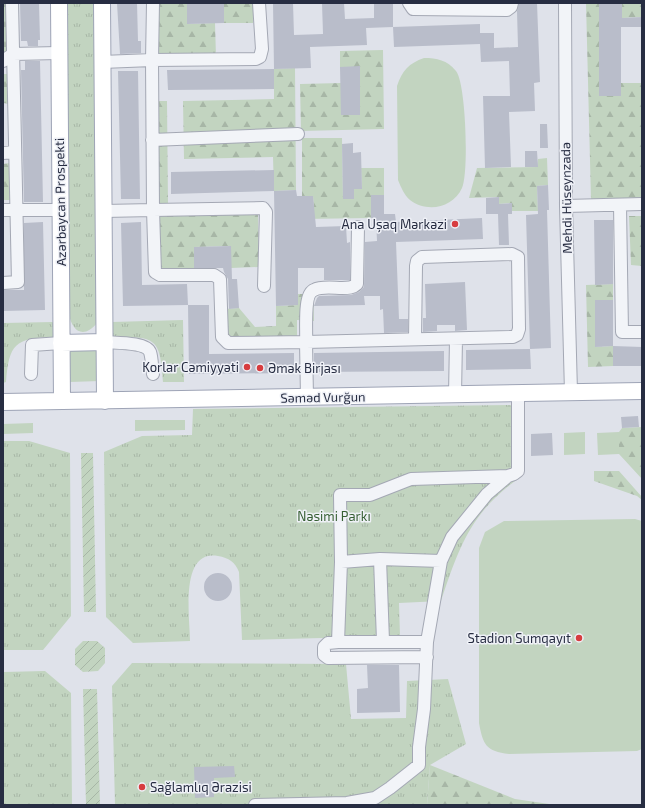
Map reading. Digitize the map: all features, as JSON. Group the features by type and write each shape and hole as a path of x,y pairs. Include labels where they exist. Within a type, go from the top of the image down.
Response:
{"main road":[{"name":"Azərbaycan Prospekti","path":"59,3 58,53 62,401"},
{"path":"102,3 105,400"},
{"path":"61,342 105,342"},
{"name":"Səməd Vurğun","path":"3,402 642,391"}],"street":[{"path":"3,283 18,282 16,210 9,152 8,58 12,3"},
{"path":"153,3 152,140 154,270 160,274 214,275 220,279 222,337 225,342 456,339 517,335 519,329 519,260 515,255 422,257 419,259 416,266 415,339"},
{"path":"102,62 256,59 260,57 262,49 259,3"},
{"path":"409,3 413,9 507,10 511,7 512,3"},
{"name":"Mehdi Hüseynzadə","path":"566,3 566,206 571,392"},
{"path":"8,58 58,53"},
{"path":"152,140 298,134"},
{"path":"620,204 622,332 642,332"},
{"path":"566,206 642,204"},
{"path":"104,211 263,208 266,212 264,286"},
{"path":"3,210 60,210"},
{"path":"307,397 307,305 310,293 313,290 320,289 351,288 357,284 358,227"},
{"path":"456,339 456,394"},
{"path":"31,374 32,345 61,342"},
{"path":"105,342 133,344 146,348 150,351 153,374"},
{"path":"338,642 341,562 340,495 370,495 411,479 508,476 514,474 519,467 518,394"},
{"path":"255,805 347,803 375,798 419,765 419,747 424,709 427,642 441,560 452,536 486,494 508,476"},
{"path":"341,562 380,559 441,560"},
{"path":"380,559 383,641"},
{"path":"427,642 338,642 326,644 324,647 326,657 427,657"}],"green space":[{"path":"3,3 8,3 8,52 3,55"},
{"path":"67,3 95,3 97,323 88,331 83,332 76,329 69,314"},
{"path":"149,3 187,3 187,24 215,23 216,57 149,59"},
{"path":"224,3 253,3 253,23 224,23"},
{"path":"586,3 599,3 600,96 621,96 621,83 642,83 642,199 591,200"},
{"path":"622,3 642,3 642,17 622,18"},
{"path":"383,50 384,129 301,131 300,84 341,83 341,115 360,115 359,67 340,67 340,51"},
{"path":"424,58 442,60 453,67 459,79 464,109 466,148 462,188 458,195 446,204 432,207 417,204 410,200 404,193 398,180 397,86 401,76 407,68 414,62"},
{"path":"295,68 296,190 274,191 273,157 184,159 183,101 274,99 274,69"},
{"path":"3,74 9,74 10,104 3,103"},
{"path":"151,101 167,101 168,204 153,204"},
{"path":"302,138 342,138 343,199 354,199 354,189 362,189 361,168 384,168 384,195 371,218 302,219 314,208 313,196 302,196"},
{"path":"547,158 548,185 537,186 538,211 512,211 511,203 499,204 499,197 469,198 477,168 537,167 538,159"},
{"path":"10,163 11,200 3,200 3,164"},
{"path":"258,210 259,267 231,268 231,246 194,247 194,268 153,269 152,214"},
{"path":"629,216 642,216 642,266 631,265"},
{"path":"613,284 613,300 595,300 595,347 613,346 613,366 588,367 586,285"},
{"path":"298,294 313,294 314,321 297,320 297,336 226,338 225,309 239,308 255,327 276,326 276,306 298,305"},
{"path":"183,320 184,382 163,382 160,356 157,348 147,339 112,337 112,322"},
{"path":"53,322 53,337 30,339 16,346 9,359 6,382 3,383 3,323"},
{"path":"99,350 100,381 70,382 70,351"},
{"name":"Nəsimi Parkı","path":"511,405 515,481 487,506 476,520 453,565 441,601 399,603 400,636 242,640 239,572 231,561 218,556 206,557 197,563 192,574 189,587 190,641 133,643 106,617 104,452 142,436 192,435 193,409"},
{"path":"135,420 185,420 185,430 135,431"},
{"path":"33,423 33,433 3,434 3,424"},
{"path":"642,427 642,479 619,454 619,432 622,428"},
{"path":"585,432 585,454 564,455 564,433"},
{"path":"619,432 619,454 598,455 597,433"},
{"path":"3,441 29,441 70,453 71,616 43,650 3,650"},
{"path":"81,453 93,453 96,612 84,612"},
{"path":"594,471 619,471 642,497 642,500 637,496 594,481"},
{"path":"635,519 642,521 642,749 637,751 509,754 490,749 484,742 479,723 479,548 485,532 504,521"},
{"path":"83,641 97,641 105,648 105,663 98,671 83,672 75,665 75,649"},
{"path":"132,663 346,664 351,719 406,718 407,681 448,679 466,744 430,765 427,805 115,805 112,686"},
{"path":"45,671 71,693 72,805 3,805 3,672"},
{"path":"83,689 97,689 100,805 86,805"},
{"path":"430,765 515,799 556,805 427,805"}],"building":[{"path":"20,3 39,3 40,40 38,40 38,46 28,46 27,41 21,41"},
{"path":"117,3 137,3 138,41 141,41 141,53 120,54"},
{"path":"187,3 224,3 224,23 187,24"},
{"path":"273,3 293,3 294,35 323,34 322,3 344,3 345,19 374,18 374,3 393,3 393,27 366,28 367,45 310,47 311,68 274,69"},
{"path":"519,3 537,3 540,82 534,83 535,111 509,112 511,167 485,168 483,96 510,96 509,61 481,62 480,44 394,47 393,27 480,24 480,33 494,33 494,48 518,47 517,11"},
{"path":"599,3 622,3 622,18 642,17 642,27 621,27 621,96 599,96"},
{"path":"25,61 40,61 43,202 24,202 21,70 25,70"},
{"path":"360,66 360,115 341,115 340,67"},
{"path":"274,69 274,89 168,90 167,70"},
{"path":"118,71 138,71 140,199 121,199"},
{"path":"540,124 547,124 548,148 540,148"},
{"path":"353,143 353,153 361,152 362,189 354,189 354,199 343,199 342,144"},
{"path":"525,151 537,151 538,167 525,167"},
{"path":"274,170 274,191 171,194 171,172"},
{"path":"548,185 549,210 547,210 551,348 530,349 526,215 538,214 537,186"},
{"path":"296,190 297,196 313,196 316,227 346,226 347,243 350,242 350,280 324,280 324,268 298,268 298,305 276,306 274,191"},
{"path":"371,195 384,195 384,214 395,214 396,222 482,218 483,239 396,242 399,319 408,319 408,332 384,333 383,309 380,310 380,296 364,296 365,305 314,306 319,296 351,295 359,292 364,287 365,242 377,241 376,218 371,218"},
{"path":"499,197 499,204 512,203 512,214 508,214 509,245 499,245 498,214 486,214 486,198"},
{"path":"594,220 613,220 613,284 595,285"},
{"path":"43,222 45,310 3,311 3,290 24,290 24,223"},
{"path":"141,222 142,285 187,284 188,305 123,306 121,223"},
{"path":"231,246 232,279 237,279 239,308 229,309 228,279 223,268 194,268 194,247"},
{"path":"465,282 467,330 455,331 455,325 437,325 437,331 423,332 423,318 426,318 425,284"},
{"path":"595,300 613,300 613,346 595,347"},
{"path":"188,305 209,305 209,354 294,353 294,373 189,374"},
{"path":"613,346 642,347 642,366 613,366"},
{"path":"530,349 531,369 466,370 466,350"},
{"path":"444,351 444,371 314,372 314,353"},
{"path":"638,416 639,427 622,428 621,417"},
{"path":"552,433 553,455 531,456 531,434"},
{"path":"218,573 228,577 232,587 228,597 218,601 208,597 204,587 208,577"},
{"path":"367,665 399,665 400,712 357,713 357,689 368,688"},
{"path":"234,766 235,777 214,778 214,797 195,798 194,767"}],"place":[{"name":"Ana Uşaq Mərkəzi","path":"455,224"},
{"name":"Korlar Cəmiyyəti","path":"247,367"},
{"name":"Əmək Birjası","path":"260,368"},
{"name":"Stadion Sumqayıt","path":"579,638"},
{"name":"Sağlamlıq Ərazisi","path":"142,787"}]}
